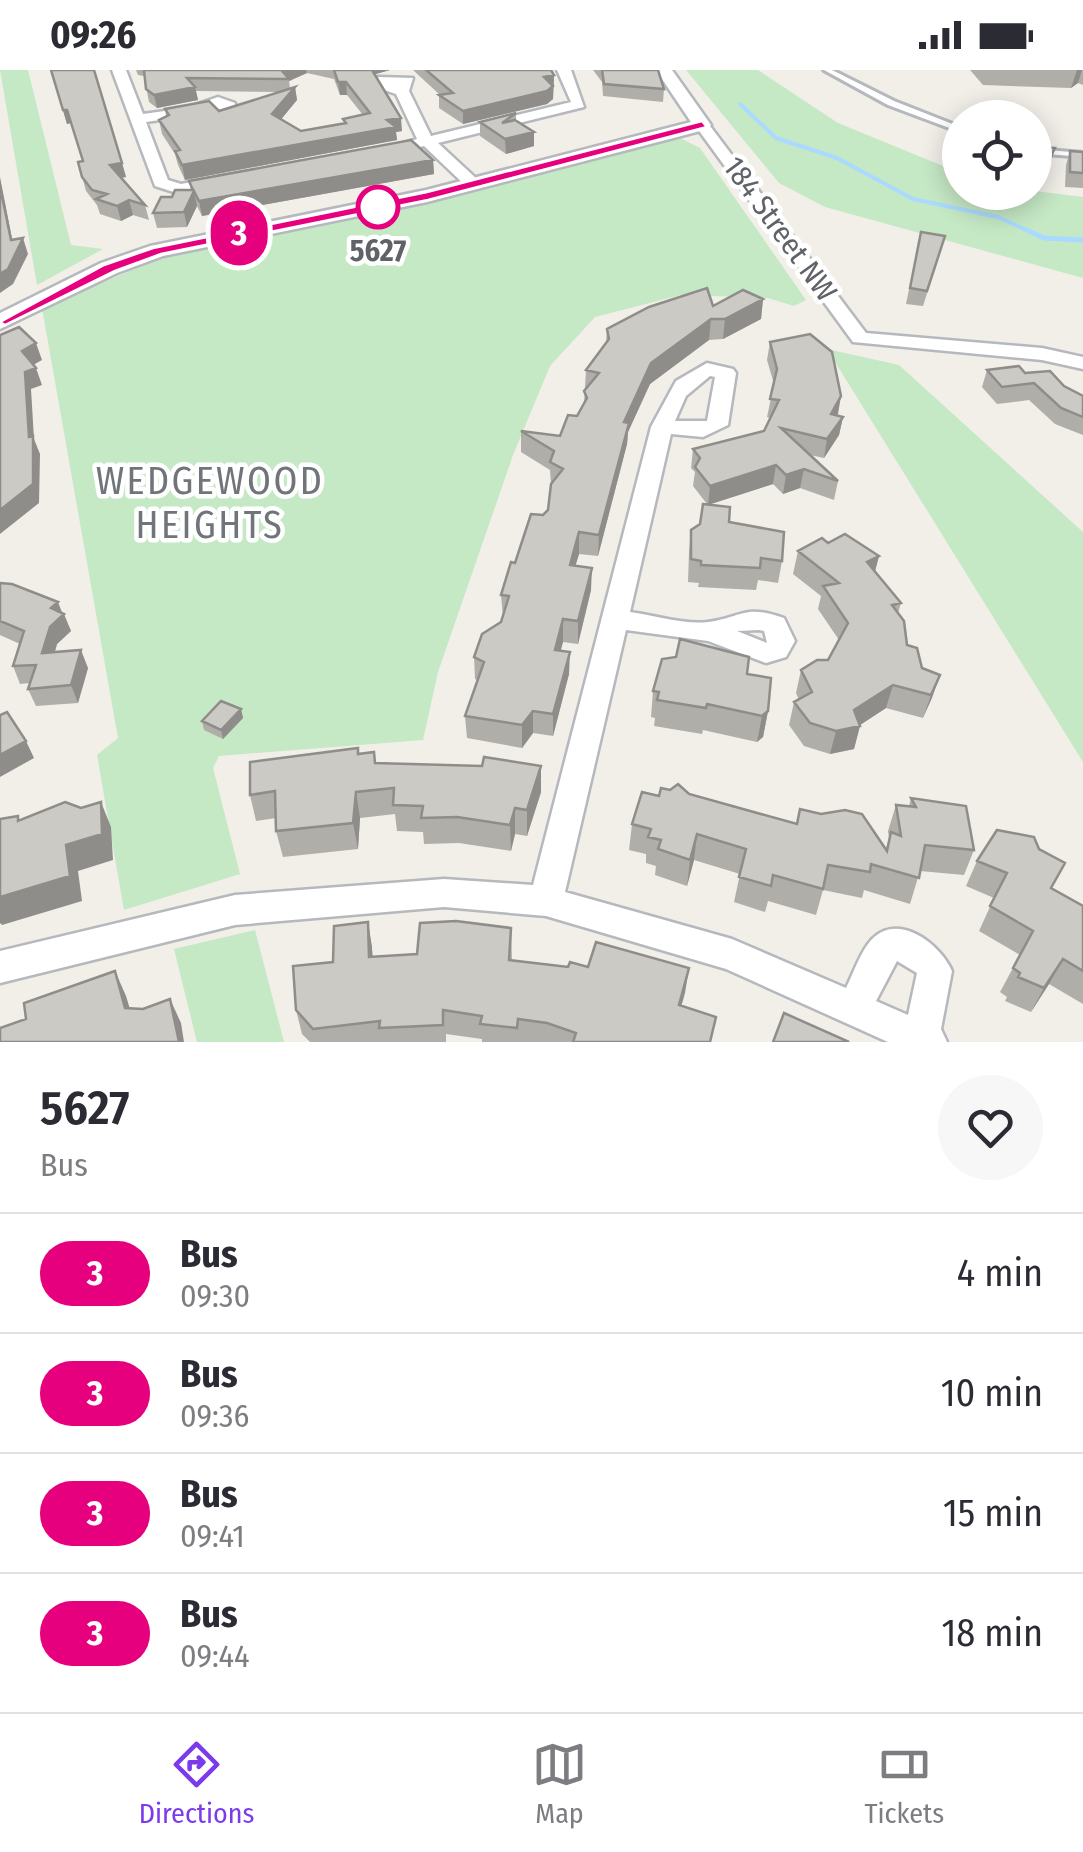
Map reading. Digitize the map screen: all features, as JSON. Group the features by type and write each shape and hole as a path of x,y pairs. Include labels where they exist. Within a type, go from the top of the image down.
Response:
{"street":[{"path":"119,70 162,183 180,188 238,179"},
{"path":"370,156 579,104 564,70"},
{"name":"184 Street NW","path":"664,70 860,338 1042,354 1083,363"},
{"path":"402,91 419,133 435,139 480,182"},
{"path":"625,144 667,117 678,91"},
{"path":"138,119 192,110"},
{"path":"0,322 110,268 158,251 480,182 702,125"},
{"path":"546,901 618,620 662,427"},
{"path":"618,620 712,632"},
{"path":"0,967 236,910 444,893 546,901 732,955 925,1040 935,971 926,957 908,947 891,946 881,953 854,1008"}],"lane":[{"path":"828,70 891,103 942,123"},
{"path":"1052,152 1083,155"}],"green space":[{"path":"0,70 28,70 71,245 103,249 37,285"},
{"path":"686,70 758,70 838,123 942,166 942,210 1052,210 1052,193 1083,197 1083,278 825,207 779,183"},
{"name":"WEDGEWOOD HEIGHTS","path":"678,137 700,148 806,300 794,306 768,298 681,295 595,317 550,366 513,455 438,672 423,740 219,756 213,768 240,874 124,910 97,755 118,738 42,308 175,252 518,179"},
{"path":"827,349 899,365 1083,532 1083,762"},
{"path":"255,930 284,1042 197,1042 174,949"}],"building":[{"path":"51,70 94,70 122,163 110,165 145,205 129,200 117,206 96,199 107,194 92,190 82,177 78,162 83,161"},
{"path":"144,70 284,70 289,79 187,78 195,87 154,95 146,89"},
{"path":"334,70 372,70 401,118 387,120 396,127 182,165 175,151 180,150 159,120 169,115 165,109 209,101 219,111 295,87 272,114 301,131 346,123 343,119 370,113 346,82 338,82"},
{"path":"426,70 551,70 554,75 544,77 553,86 547,91 463,111 439,95 453,93"},
{"path":"602,70 658,70 664,89 604,84"},
{"path":"516,113 502,123 515,120 534,132 505,139 480,122"},
{"path":"411,140 433,160 199,201 194,191 184,212 153,213 161,197 172,197 175,190 193,190 189,181"},
{"path":"1070,151 1083,152 1083,173 1070,172"},
{"path":"0,186 11,240 23,238 8,269 0,274"},
{"path":"921,232 945,236 927,291 910,288"},
{"path":"707,288 713,306 743,290 763,299 725,319 711,319 651,363 624,422 629,423 599,535 579,532 570,565 592,568 578,621 563,619 555,650 570,652 553,714 533,711 522,725 465,716 484,662 474,657 482,634 501,622 509,596 501,595 511,562 515,563 531,514 543,515 548,510 551,484 563,469 550,462 554,451 521,431 560,436 568,415 577,416 587,398 584,391 599,373 586,370 609,339 607,329 649,307"},
{"path":"19,327 36,343 22,351 36,368 25,372 29,437 33,436 33,484 0,510 0,335"},
{"path":"810,334 832,352 841,396 831,414 843,417 827,439 781,428 838,481 804,469 786,475 776,465 710,486 695,467 700,458 693,449 764,431 779,400 770,399 777,369 770,342"},
{"path":"1019,366 1025,373 1050,371 1064,386 1083,396 1083,417 1061,408 1034,383 1002,387 987,370"},
{"path":"703,504 730,507 729,522 784,532 782,561 761,558 760,568 701,565 701,561 691,559 691,530 700,524"},
{"path":"845,534 879,556 867,562 901,603 892,605 904,621 907,645 917,648 922,668 940,675 931,695 893,685 854,710 860,726 836,731 810,723 794,702 812,692 801,670 817,660 828,660 848,623 823,586 839,583 798,551 822,538 828,543"},
{"path":"0,583 58,602 51,608 64,614 50,627 42,653 81,650 71,685 28,689 36,665 13,666 24,631 0,621"},
{"path":"680,639 749,657 747,674 771,678 768,711 762,716 707,704 706,708 657,700 659,692 653,691 662,659 676,657"},
{"path":"221,701 241,709 221,730 202,721"},
{"path":"7,712 26,741 0,755 0,715"},
{"path":"358,748 358,754 374,752 375,763 482,766 484,757 541,766 527,810 515,808 510,825 457,817 421,818 423,806 393,805 394,788 356,792 353,823 276,831 275,791 250,795 250,762"},
{"path":"678,784 689,794 797,824 800,809 821,814 845,810 862,814 887,851 891,832 901,836 896,805 916,807 911,798 966,806 974,850 925,845 919,878 871,864 870,872 828,865 823,889 773,875 771,886 739,877 746,849 697,834 690,860 658,849 661,840 648,837 651,829 632,824 642,792 659,796 661,788 670,790"},
{"path":"65,802 81,808 101,802 102,834 66,845 70,876 0,897 0,819 18,816 18,821"},
{"path":"997,830 1034,837 1039,849 1065,863 1051,888 1083,906 1083,971 1063,959 1044,988 1018,977 1020,973 1013,968 1033,931 990,906 1007,873 977,861"},
{"path":"456,921 511,928 509,960 568,967 570,962 588,967 596,942 689,968 679,1005 716,1017 710,1042 573,1042 576,1033 547,1023 518,1019 517,1028 480,1024 482,1016 443,1010 443,1025 379,1028 380,1021 313,1029 296,1010 293,966 333,962 334,926 368,922 369,957 417,954 420,923"},
{"path":"115,971 125,1008 143,1009 170,999 179,1042 0,1042 0,1028 26,1019 24,1003"},
{"path":"784,1013 849,1042 773,1042"}],"waterway":[{"path":"740,104 776,138 837,158 913,199 998,217 1035,234"},
{"path":"1029,231 1044,238 1083,240"}],"bus line":[{"name":"3","path":"0,322 110,268 158,251 428,196 702,125"}],"place":[{"name":"5627","path":"378,207"}],"district":[{"name":"WEDGEWOOD HEIGHTS","path":"210,503"}]}
